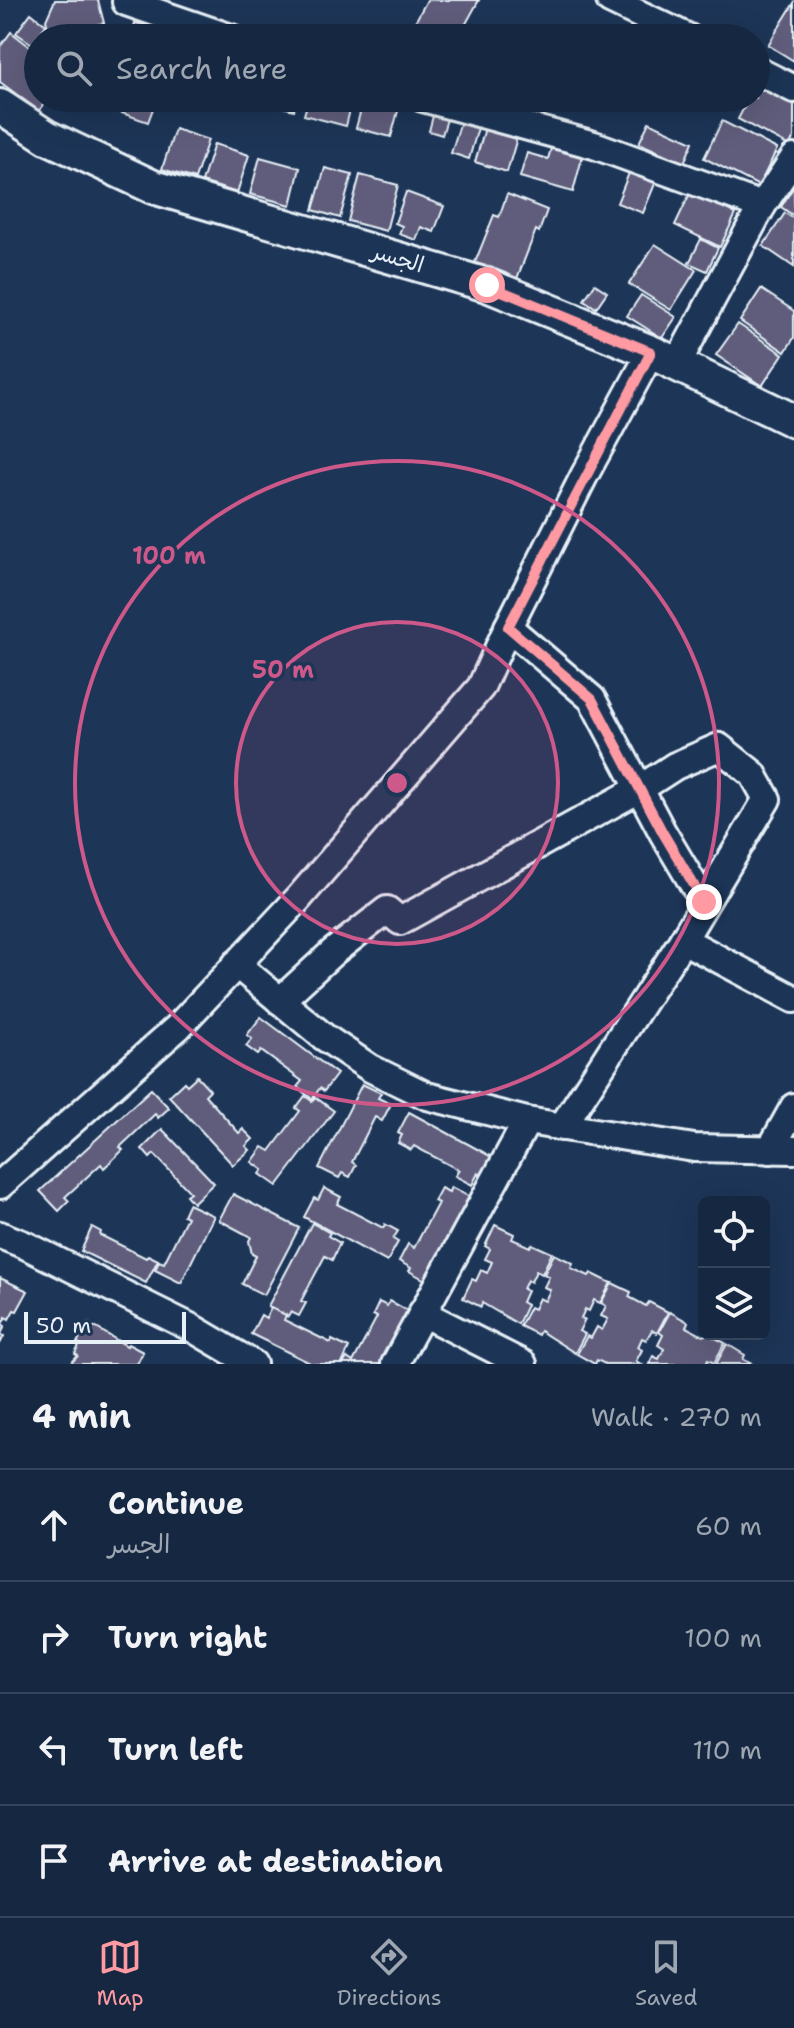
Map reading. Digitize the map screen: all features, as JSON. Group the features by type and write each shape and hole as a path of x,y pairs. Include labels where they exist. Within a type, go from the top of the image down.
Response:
{"street":[{"path":"610,0 660,24"},
{"path":"126,2 190,24"},
{"path":"770,77 794,89"},
{"name":"الجسر","path":"0,106 47,137 153,187 487,285 664,358 794,421"},
{"path":"474,112 594,145 762,206"},
{"path":"0,1185 178,1027 370,818 481,687 508,627 664,358 794,158"},
{"path":"508,627 592,699 663,833 704,902"},
{"path":"280,1001 333,952 387,910 400,921 641,788 675,766 719,747 753,774 767,799 683,940 562,1127"},
{"path":"683,940 794,999"},
{"path":"236,964 324,1037 370,1068 427,1096 527,1121 694,1148 782,1150 794,1107"},
{"path":"395,1364 527,1121"},
{"path":"0,1235 192,1328 253,1364"},
{"path":"422,1313 523,1364"}],"building":[{"path":"55,0 98,0 104,23 47,24"},
{"path":"427,0 479,0 466,24 414,24"},
{"path":"794,3 794,61 770,46"},
{"path":"31,13 45,24 24,24 24,38 16,33"},
{"path":"11,32 24,42 24,100 0,82 0,47"},
{"path":"770,90 794,99 794,137 789,146 738,119 742,112 770,112"},
{"path":"119,112 152,112 148,122"},
{"path":"305,112 350,112 346,126 304,115"},
{"path":"360,112 398,112 391,137 356,128"},
{"path":"434,112 448,116 442,135 429,131"},
{"path":"463,115 480,121 469,159 451,153"},
{"path":"488,118 520,128 507,172 475,162"},
{"path":"722,121 777,149 759,186 704,158"},
{"path":"649,122 693,142 684,163 639,143"},
{"path":"175,129 208,140 195,179 162,169"},
{"path":"554,138 585,147 573,192 520,177 527,153 548,159"},
{"path":"214,144 249,155 237,193 202,182"},
{"path":"260,157 300,168 291,205 250,194"},
{"path":"633,163 659,174 643,213 617,203"},
{"path":"325,168 352,175 340,218 313,210"},
{"path":"360,175 398,185 386,231 348,221"},
{"path":"794,186 794,216 781,207"},
{"path":"691,191 736,214 720,247 675,225"},
{"path":"406,192 444,206 434,232 421,227 416,240 399,234 402,226 395,223"},
{"path":"507,194 547,210 516,281 474,265 494,215 499,217"},
{"path":"785,213 794,219 794,267 763,246"},
{"path":"701,239 718,248 707,271 689,263"},
{"path":"655,244 696,270 671,310 629,284"},
{"path":"595,284 607,292 596,308 584,300"},
{"path":"761,289 794,311 794,338 785,352 740,321"},
{"path":"641,295 676,317 662,338 627,316"},
{"path":"738,324 783,354 762,386 716,355"},
{"path":"261,1017 337,1074 324,1091 320,1088 312,1099 297,1087 302,1081 261,1051 258,1055 246,1046 252,1039 247,1035"},
{"path":"197,1076 210,1090 205,1095 239,1133 243,1129 253,1139 246,1146 250,1150 233,1165 169,1096 184,1082 187,1085"},
{"path":"362,1084 381,1093 378,1098 391,1104 382,1121 375,1117 352,1162 356,1165 350,1177 342,1173 339,1178 319,1168"},
{"path":"151,1089 169,1108 158,1118 155,1114 120,1147 123,1150 104,1168 101,1164 65,1197 69,1201 59,1211 40,1191"},
{"path":"305,1096 312,1101 315,1097 334,1111 277,1186 260,1174 263,1170 252,1162 263,1147 270,1151 300,1111 296,1108"},
{"path":"409,1112 492,1157 472,1185 455,1176 459,1170 414,1146 411,1150 398,1143 402,1135 398,1133"},
{"path":"162,1129 214,1183 193,1203 186,1195 190,1192 154,1154 150,1158 142,1149"},
{"path":"451,1187 472,1198 427,1281 399,1261 408,1244 414,1248 438,1203 434,1201 441,1188 449,1192"},
{"path":"324,1188 341,1197 337,1204 383,1228 385,1224 398,1231 393,1239 398,1242 387,1262 304,1217 314,1198 318,1200"},
{"path":"233,1194 299,1228 264,1295 242,1284 256,1256 252,1254 251,1237 219,1220"},
{"path":"188,1204 214,1216 181,1283 155,1270 159,1261 164,1263 187,1217 183,1215"},
{"path":"312,1223 340,1243 332,1260 325,1256 301,1301 306,1303 299,1316 291,1312 288,1317 268,1306"},
{"path":"495,1225 514,1234 512,1239 552,1253 542,1274 536,1271 531,1282 527,1280 523,1289 527,1291 522,1302 527,1305 518,1324 482,1303 481,1307 463,1298 472,1279 476,1281 481,1270 487,1273 492,1262 485,1259 490,1249 485,1246"},
{"path":"92,1227 101,1232 100,1235 146,1258 148,1255 158,1260 146,1283 81,1251"},
{"path":"554,1254 573,1263 571,1268 611,1283 600,1303 594,1300 589,1311 585,1309 581,1318 585,1320 579,1331 585,1334 575,1353 540,1331 538,1335 520,1326 539,1298 545,1301 550,1290 544,1287 549,1277 544,1274"},
{"path":"0,1278 28,1291 17,1311 14,1310 2,1324 5,1326 1,1334 4,1336 0,1344"},
{"path":"612,1283 631,1292 629,1297 646,1306 649,1302 668,1312 657,1333 652,1330 646,1340 642,1338 638,1347 642,1350 636,1361 641,1364 605,1364 597,1360 595,1364 577,1354 587,1336 591,1338 597,1327 602,1330 608,1319 601,1316 606,1306 601,1303"},
{"path":"390,1301 410,1312 383,1364 343,1364 347,1358 353,1362 377,1317 373,1315 379,1302 387,1306"},
{"path":"271,1308 286,1315 284,1320 331,1343 332,1340 349,1348 342,1364 312,1364 251,1334 261,1315 266,1318"},
{"path":"670,1312 688,1322 686,1327 698,1333 698,1340 725,1343 714,1363 708,1360 706,1364 649,1364 653,1356 659,1359 664,1349 658,1345 663,1335 659,1332"},
{"path":"88,1323 143,1352 137,1364 70,1364 78,1356 75,1354 80,1344 77,1343"},
{"path":"727,1344 745,1355 743,1359 752,1364 716,1364"}],"route":[{"path":"487,285 651,352 508,627 592,699 663,833 704,902"}]}
